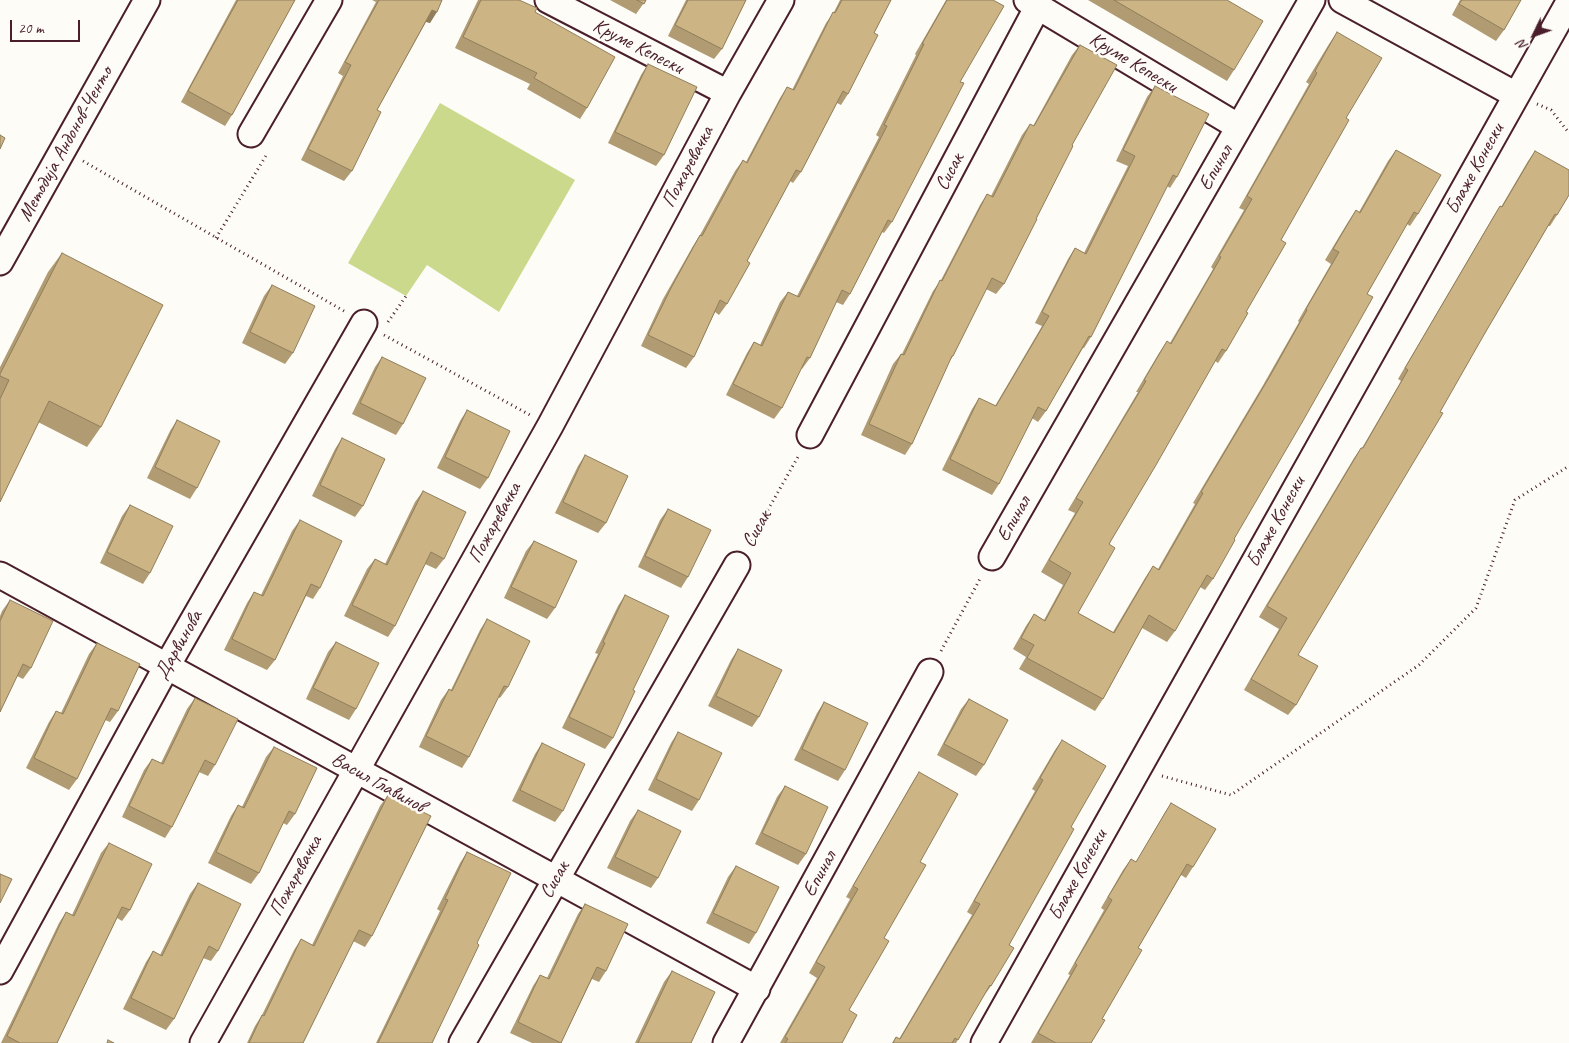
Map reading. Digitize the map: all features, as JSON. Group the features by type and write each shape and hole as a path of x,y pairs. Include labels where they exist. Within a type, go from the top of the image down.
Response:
{"street":[{"name":"Методија Андонов-Ченто","path":"0,262 147,0"},
{"path":"251,134 328,0"},
{"name":"Круме Кепески","path":"548,0 728,94"},
{"name":"Пожаревачка","path":"203,1043 550,426 728,94 781,0"},
{"name":"Епинал","path":"992,557 1312,0"},
{"path":"1342,0 1516,95"},
{"name":"Блаже Конески","path":"984,1043 1569,2"},
{"name":"Круме Кепески","path":"1032,3 1239,127"},
{"name":"Сисак","path":"810,435 1032,3"},
{"name":"Дарвинова","path":"0,971 167,666 372,328"},
{"name":"Сисак","path":"462,1043 737,565"},
{"name":"Васил Главинов","path":"0,575 757,989"},
{"name":"Епинал","path":"726,1043 930,672"}],"path":[{"path":"1516,95 1550,110 1569,134"},
{"path":"216,238 272,146 251,134"},
{"path":"63,150 372,328 550,426"},
{"path":"372,328 406,296"},
{"name":"Сисак","path":"737,565 810,435"},
{"path":"1138,769 1231,795 1419,665 1476,608 1515,500 1569,466"},
{"name":"Епинал","path":"930,672 992,557"}],"green space":[{"path":"440,103 575,180 499,312 427,265 406,296 348,263"}],"building":[{"path":"238,0 295,0 232,115 188,91"},
{"path":"379,0 442,0 437,12 432,10 377,110 381,112 352,171 308,149 351,65 345,62"},
{"path":"481,0 519,0 537,8 535,12 615,57 587,108 534,78 537,73 463,37"},
{"path":"637,0 646,0 644,4"},
{"path":"688,0 746,0 722,49 675,25"},
{"path":"842,0 891,0 874,33 878,35 848,94 843,91 801,172 796,170 747,261 750,263 727,304 720,300 694,357 648,335 671,288 700,235 702,236 743,160 747,163 787,87 794,90 833,12 835,13"},
{"path":"947,0 993,0 1004,6 960,82 964,83 892,222 888,220 850,294 842,290 810,358 807,357 782,408 733,384 754,342 762,346 788,292 799,297 887,126 884,125 924,44 922,44"},
{"path":"1114,0 1227,0 1263,21 1234,70"},
{"path":"1462,0 1521,0 1504,30 1459,4"},
{"path":"1337,32 1382,58 1346,118 1349,120 1281,240 1286,243 1246,312 1248,313 1226,351 1222,349 1109,544 1115,548 1078,613 1114,633 1153,566 1159,570 1203,493 1201,492 1270,376 1339,252 1333,249 1356,210 1360,213 1396,150 1441,175 1418,214 1414,212 1367,294 1373,297 1213,579 1207,575 1175,631 1149,615 1103,699 1027,658 1034,645 1021,638 1034,614 1045,621 1071,573 1049,560 1083,502 1076,498 1146,381 1144,380 1167,341 1171,344 1221,257 1219,256 1252,199 1247,196 1317,73 1315,71"},
{"path":"1080,45 1117,65 1072,145 1004,284 992,278 952,356 912,444 869,424 901,354 904,355 940,280 942,281 987,194 993,197 1030,124 1034,126"},
{"path":"648,64 697,87 664,155 615,132"},
{"path":"1155,86 1209,114 1177,177 1173,175 1091,337 1089,336 1046,411 1038,407 999,484 950,459 979,398 996,406 1049,316 1042,312 1075,248 1086,254 1135,156 1123,150"},
{"path":"0,135 5,138 0,149"},
{"path":"1535,151 1569,170 1569,195 1557,215 1555,214 1440,412 1443,413 1298,655 1318,666 1296,705 1251,679 1287,618 1267,606 1361,448 1363,448 1408,370 1405,368 1500,206 1502,207"},
{"path":"62,253 163,305 101,427 49,401 0,502 0,399 9,380 0,376 0,374"},
{"path":"272,285 315,306 293,353 250,332"},
{"path":"382,357 426,378 403,424 360,403"},
{"path":"467,410 510,431 488,478 445,457"},
{"path":"177,420 220,441 197,488 155,467"},
{"path":"342,438 385,459 363,506 320,485"},
{"path":"585,455 628,476 606,523 563,502"},
{"path":"423,491 466,512 444,559 431,552 395,626 352,605 375,559 387,565"},
{"path":"130,505 173,526 150,573 107,552"},
{"path":"668,509 711,530 688,577 645,556"},
{"path":"300,520 342,541 320,588 311,584 275,660 232,639 254,592 263,596"},
{"path":"534,541 577,561 555,608 511,587"},
{"path":"625,595 669,616 633,690 635,691 613,738 569,717 605,643 603,642"},
{"path":"10,600 53,621 31,668 23,664 0,712 0,621"},
{"path":"487,619 530,641 508,687 504,686 469,757 426,736 449,689 452,691"},
{"path":"336,642 379,663 356,709 313,688"},
{"path":"97,643 140,664 118,711 111,708 77,779 34,758 56,711 63,714"},
{"path":"738,649 782,670 759,717 716,696"},
{"path":"195,698 238,719 215,765 205,760 172,827 129,806 152,759 163,764"},
{"path":"969,699 1008,720 984,765 944,744"},
{"path":"824,702 868,723 845,770 802,749"},
{"path":"678,732 722,753 699,800 656,779"},
{"path":"1062,740 1106,766 1071,827 1074,829 1009,945 1014,948 958,1040 955,1038 952,1043 893,1043 896,1037 900,1039 980,904 974,901 1043,780 1040,778"},
{"path":"542,743 585,764 563,811 520,790"},
{"path":"274,747 317,768 295,814 289,811 259,873 216,852 238,805 244,808"},
{"path":"919,772 958,794 920,862 926,865 884,938 889,941 849,1010 857,1015 842,1043 785,1043 788,1039 785,1037 825,967 816,962 858,889 853,886"},
{"path":"785,786 828,807 806,854 762,833"},
{"path":"388,795 431,816 372,936 359,930 303,1043 249,1043 301,939 314,946"},
{"path":"1171,803 1216,829 1193,867 1187,864 1138,948 1142,950 1102,1019 1105,1020 1091,1043 1056,1043 1038,1033 1077,965 1075,963 1112,900 1108,897 1131,859 1136,862"},
{"path":"638,810 681,831 658,878 615,857"},
{"path":"109,843 152,864 130,910 122,907 57,1043 20,1043 7,1036 66,912 74,916"},
{"path":"467,852 511,873 477,943 479,945 432,1043 378,1043 448,900 445,899"},
{"path":"736,866 779,887 756,933 713,913"},
{"path":"0,874 12,879 0,903"},
{"path":"198,883 241,904 218,951 209,946 174,1019 131,998 153,951 162,956"},
{"path":"585,904 628,924 606,971 597,967 561,1043 518,1022 540,975 549,979"},
{"path":"672,971 715,992 691,1043 638,1043"}]}
